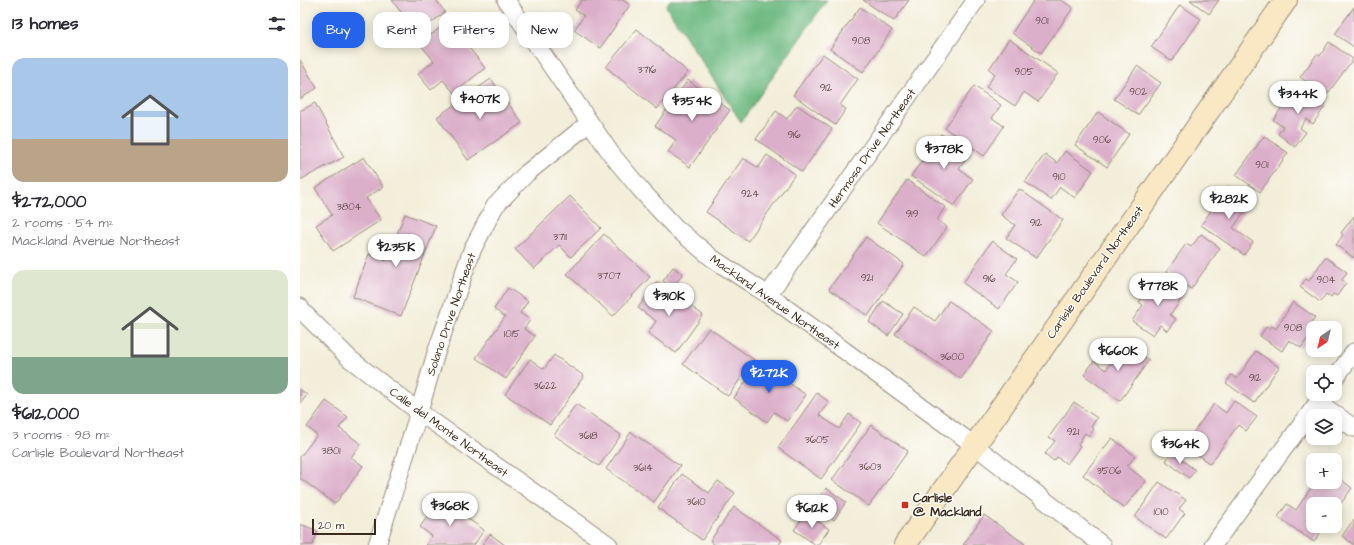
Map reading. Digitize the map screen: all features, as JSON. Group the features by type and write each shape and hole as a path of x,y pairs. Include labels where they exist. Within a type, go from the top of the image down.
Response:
{"main road":[{"name":"Carlisle Boulevard Northeast","path":"905,545 1286,0"}],"street":[{"name":"Mackland Avenue Northeast","path":"507,0 612,155 641,190 675,226 712,258 768,295 974,445 1102,545"},
{"name":"Hermosa Drive Northeast","path":"768,295 976,0"},
{"name":"Solano Drive Northeast","path":"377,545 436,353 472,250 495,206 527,173 590,123"},
{"name":"Calle del Monte Northeast","path":"300,306 302,311 350,359 419,412 609,545"},
{"path":"1342,368 1354,352"},
{"path":"1213,545 1319,401"},
{"path":"1324,401 1354,428"}],"green space":[{"path":"670,0 827,0 741,122 666,6"}],"building":[{"path":"392,0 436,0 445,12 439,12 439,17 431,23 431,12 401,12"},
{"path":"582,0 623,0 630,5 600,48 574,30 584,16 575,10"},
{"path":"863,0 909,0 894,21"},
{"path":"1034,0 1061,0 1073,8 1041,53 1012,33"},
{"path":"1190,0 1219,0 1209,14"},
{"path":"1180,5 1201,19 1172,61 1151,47"},
{"path":"860,7 892,30 863,72 830,49"},
{"path":"1354,7 1354,47 1335,34"},
{"path":"439,28 439,48 469,48 485,68 454,93 443,80 431,90 418,74 434,61 423,48 431,48 431,35"},
{"path":"637,29 688,72 657,109 606,67"},
{"path":"1009,39 1058,73 1038,102 1024,92 1015,106 986,87 995,74 989,69"},
{"path":"1329,42 1353,59 1326,96 1300,77 1317,54 1320,56"},
{"path":"823,54 858,79 840,105 846,109 835,125 793,95"},
{"path":"300,60 317,88 300,99"},
{"path":"1137,66 1161,83 1138,115 1114,99"},
{"path":"491,79 522,123 468,160 437,117"},
{"path":"688,80 730,110 690,167 668,152 676,140 655,126"},
{"path":"1298,85 1326,105 1313,124 1306,119 1300,128 1306,132 1295,147 1278,134 1283,127 1273,120"},
{"path":"974,86 1001,105 992,118 1004,126 984,156 945,128"},
{"path":"315,103 344,157 300,180 300,111"},
{"path":"797,105 832,129 802,172 756,139 776,111 787,119"},
{"path":"1098,112 1129,134 1107,167 1075,145"},
{"path":"941,134 970,154 959,169 973,179 954,206 911,176"},
{"path":"1264,136 1288,153 1260,192 1236,175"},
{"path":"1065,151 1093,171 1075,198 1060,187 1051,200 1025,182 1045,154 1057,163"},
{"path":"767,155 795,174 748,241 706,212 743,158 758,168"},
{"path":"364,157 383,187 366,198 381,220 333,251 316,225 332,215 315,188"},
{"path":"907,180 945,207 937,220 947,227 926,257 877,223"},
{"path":"1228,186 1251,202 1233,228 1253,242 1244,255 1201,225"},
{"path":"1019,189 1063,220 1036,258 1006,238 1015,225 1001,215"},
{"path":"570,196 601,228 571,257 559,245 534,269 515,249"},
{"path":"405,214 436,226 401,316 353,297 369,254 386,261"},
{"path":"1354,216 1354,258 1336,245 1343,235 1341,233"},
{"path":"604,234 650,277 613,316 567,274"},
{"path":"1201,234 1220,248 1191,289 1166,272 1186,244 1191,247"},
{"path":"866,237 904,264 868,316 829,289"},
{"path":"992,241 1017,259 1006,274 1018,282 999,309 963,283"},
{"path":"1325,257 1347,272 1342,280 1346,283 1337,296 1333,294 1331,297 1326,294 1320,302 1300,287 1306,279 1309,281"},
{"path":"673,267 683,274 672,288 663,281"},
{"path":"1161,277 1185,294 1170,315 1176,319 1167,331 1160,325 1153,335 1132,321 1143,305 1139,302 1149,288 1152,290"},
{"path":"656,282 703,315 676,353 648,333 656,321 638,308"},
{"path":"508,288 528,301 520,313 530,320 524,329 535,336 506,379 476,358 505,317 494,309"},
{"path":"883,301 903,314 888,336 869,322"},
{"path":"949,301 994,331 961,379 895,334 914,307 935,321"},
{"path":"1293,302 1315,317 1312,321 1306,321 1306,340 1301,348 1289,340 1282,351 1260,336 1266,327 1270,329 1272,326 1276,329"},
{"path":"709,328 754,360 728,396 683,364"},
{"path":"1125,344 1149,360 1120,401 1084,375 1094,361 1106,370"},
{"path":"1256,351 1279,367 1254,403 1226,383 1232,375 1237,379"},
{"path":"554,355 584,376 550,425 505,394 530,359 544,369"},
{"path":"760,362 806,395 787,421 774,412 767,422 734,398"},
{"path":"300,389 307,395 300,404"},
{"path":"817,393 829,402 819,415 839,429 849,414 861,423 821,479 778,448"},
{"path":"326,401 348,417 339,428 361,444 351,457 363,466 335,504 300,478 300,457 317,435 307,427"},
{"path":"1234,401 1257,417 1246,431 1238,425 1210,464 1184,445 1214,404 1226,413"},
{"path":"1074,402 1097,418 1091,427 1094,429 1089,436 1085,433 1078,444 1080,446 1067,464 1057,457 1054,461 1045,454 1055,441 1049,437"},
{"path":"576,404 621,435 599,466 554,435"},
{"path":"871,425 908,451 869,506 832,480"},
{"path":"631,432 680,466 654,502 606,469"},
{"path":"1112,438 1135,456 1127,466 1146,481 1124,508 1083,475"},
{"path":"1172,452 1195,470 1189,478 1166,461"},
{"path":"682,474 709,493 718,481 735,493 702,540 658,508"},
{"path":"1342,480 1352,488 1342,502 1342,497 1306,497 1306,533 1320,533 1314,542 1278,517 1287,504 1296,510 1310,489 1342,489"},
{"path":"1159,482 1186,500 1179,509 1185,513 1166,539 1135,517"},
{"path":"826,488 846,502 834,520 814,506"},
{"path":"440,499 484,530 474,545 426,545 432,536 420,527"},
{"path":"734,507 782,540 779,545 715,545 710,541"},
{"path":"806,513 829,529 818,545 794,530"},
{"path":"984,515 1025,544 963,545"},
{"path":"1354,519 1354,545 1342,536"},
{"path":"300,524 318,531 313,545 300,545"},
{"path":"490,534 505,545 482,545"}],"place":[{"name":"Carlisle @ Mackland","path":"905,505"}]}
